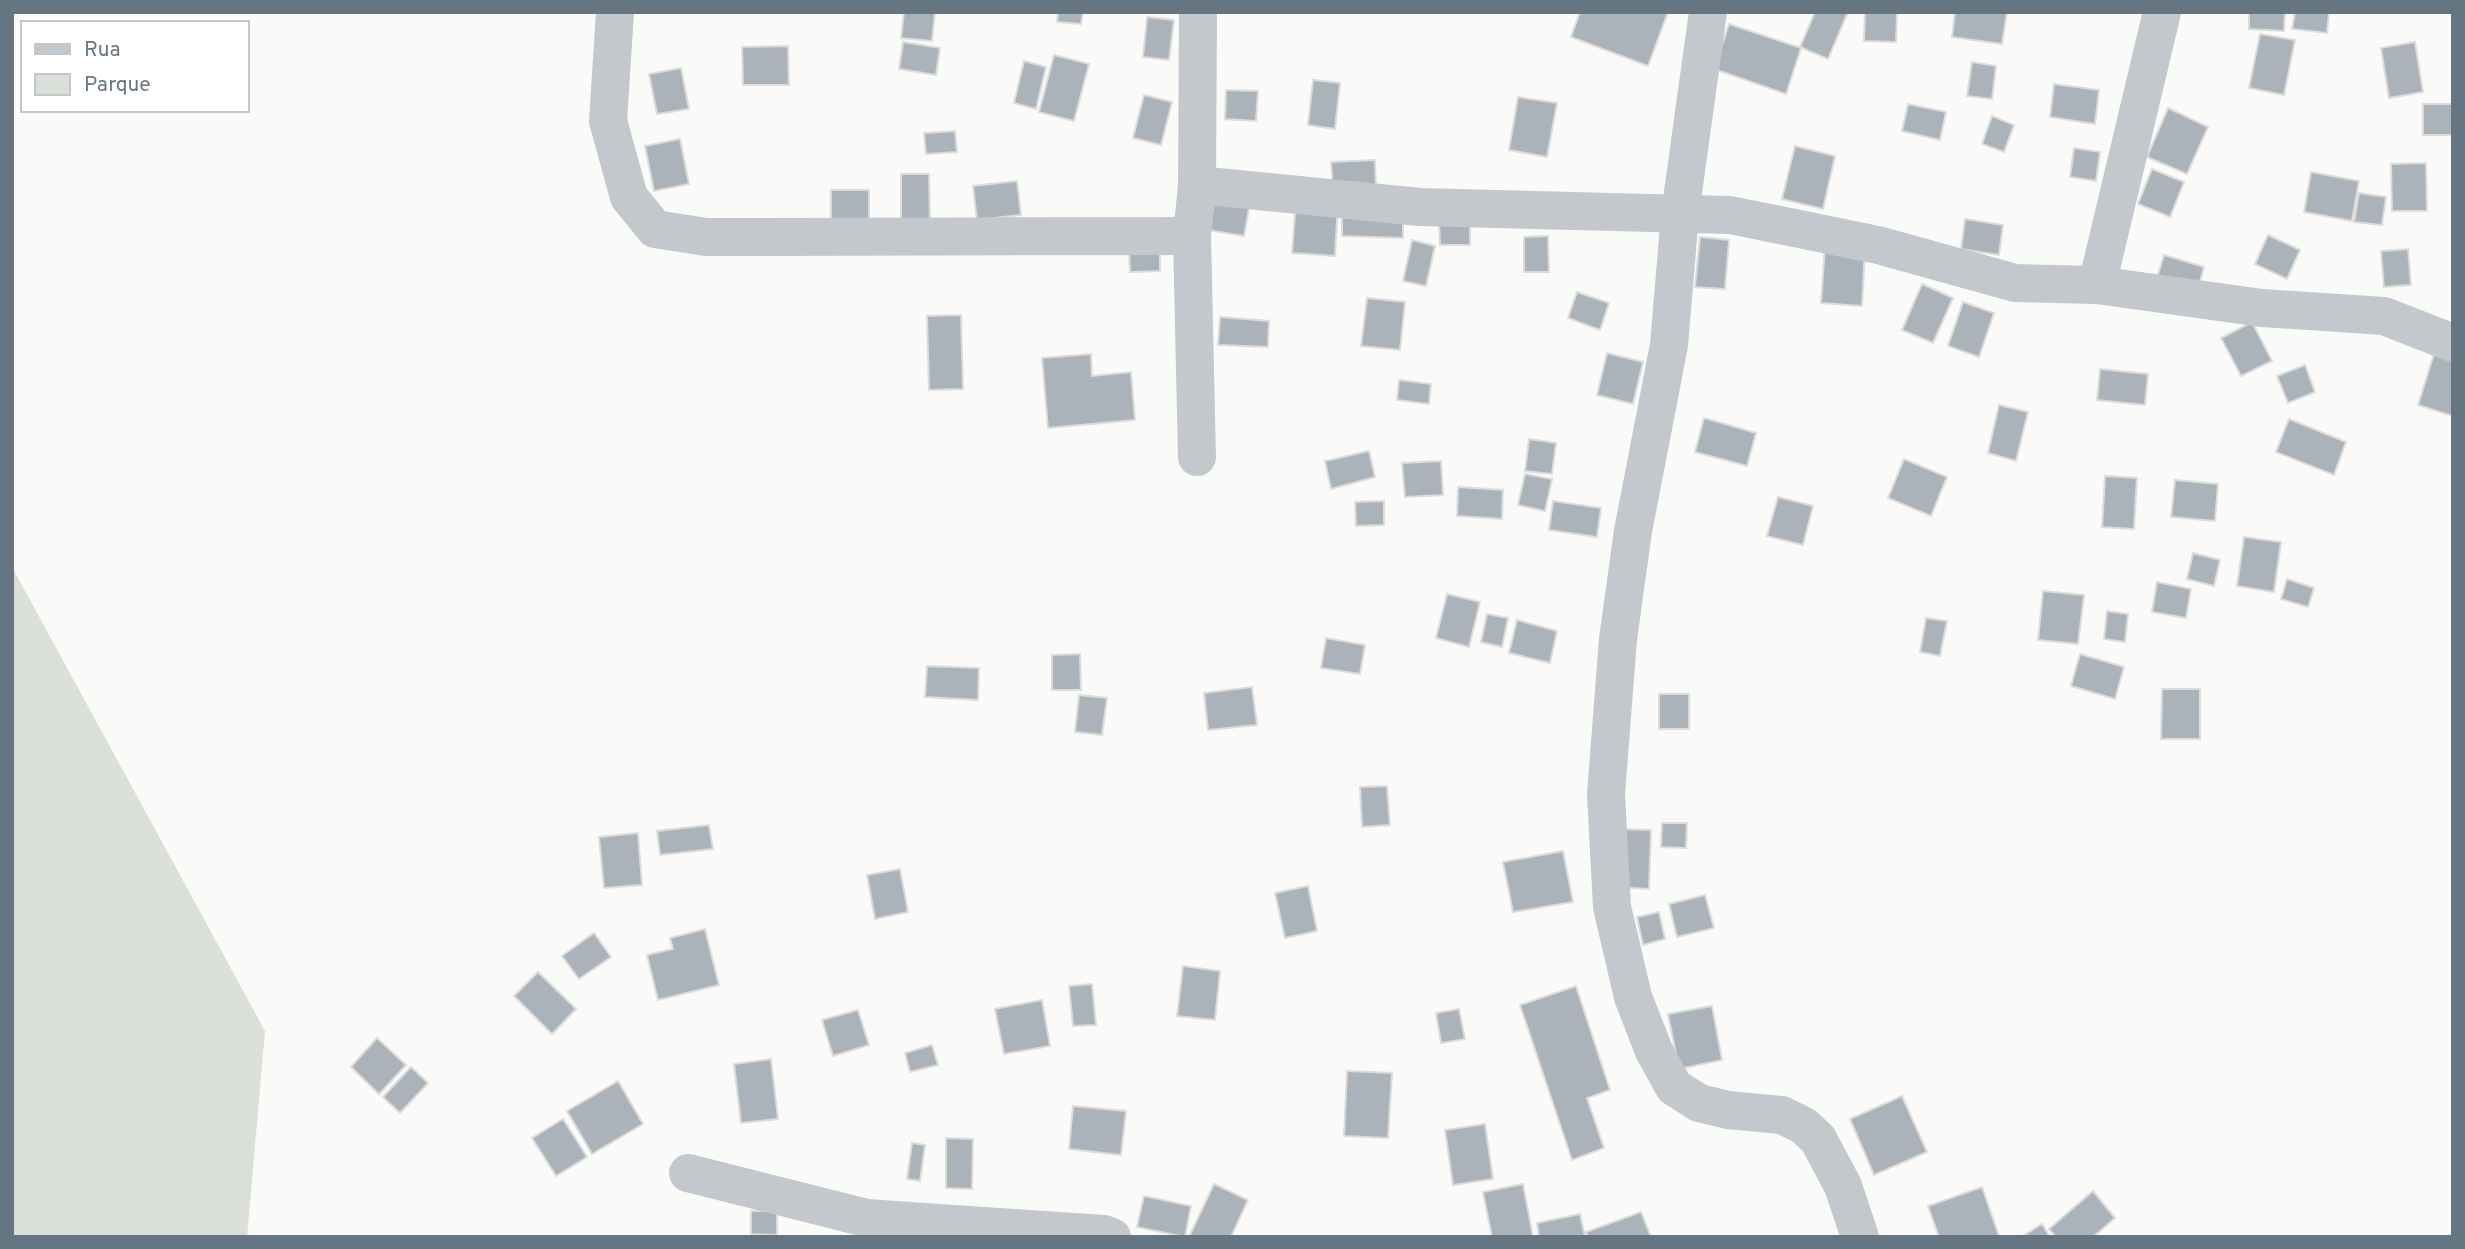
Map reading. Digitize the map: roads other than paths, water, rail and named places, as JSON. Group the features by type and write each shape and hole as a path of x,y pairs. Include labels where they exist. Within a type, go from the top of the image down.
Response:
{"street":[{"path":"615,12 608,121 629,197 655,229 706,237 1192,236"},
{"path":"1197,457 1192,236 1197,185 1198,12"},
{"path":"1708,12 1680,214 1670,345 1633,531 1618,639 1606,794 1612,907 1633,997 1654,1051 1674,1087 1699,1103 1728,1110 1782,1115 1804,1126 1818,1139 1843,1186 1860,1237"},
{"path":"2097,285 2162,12"},
{"path":"1197,185 1420,208 1730,215 1878,245 2015,283 2097,285 2262,308 2384,316 2453,343"},
{"path":"688,1172 866,1218 1104,1234 1112,1237"}]}
